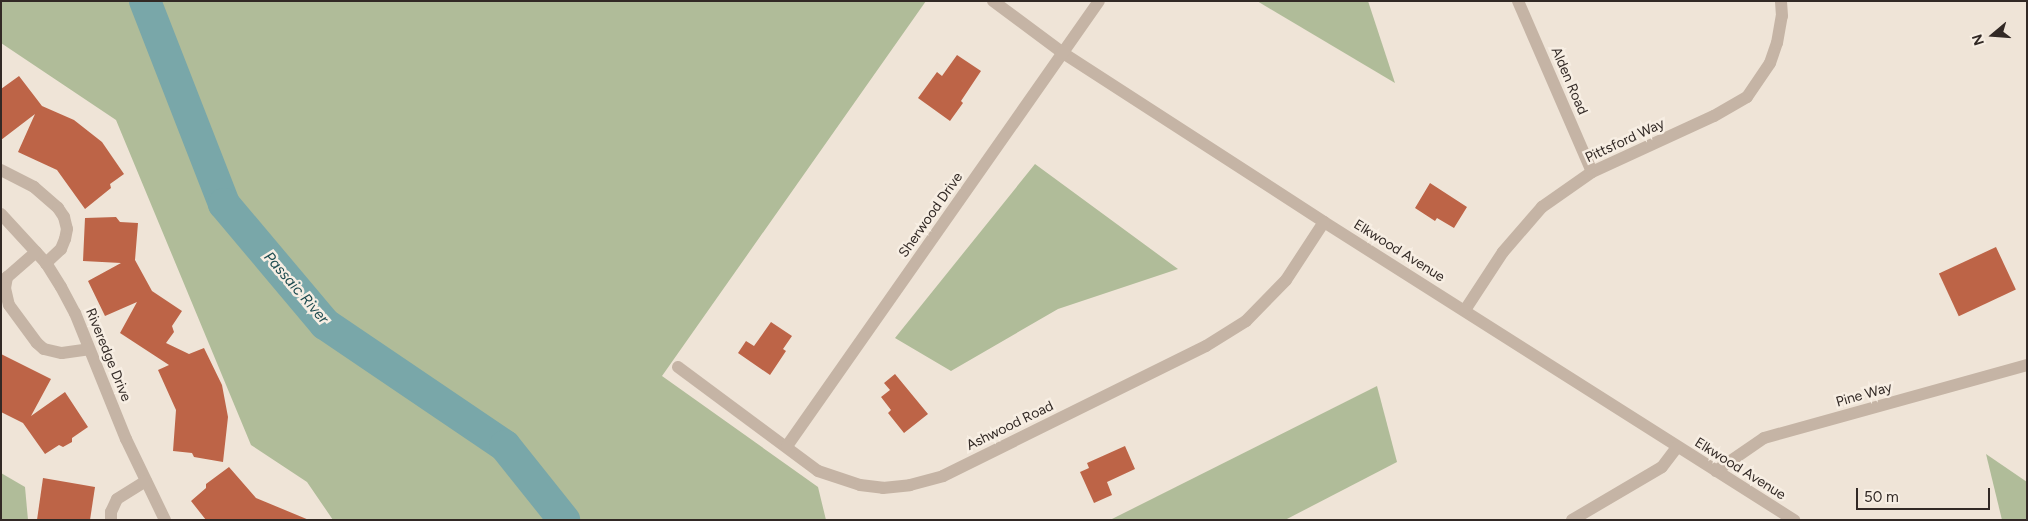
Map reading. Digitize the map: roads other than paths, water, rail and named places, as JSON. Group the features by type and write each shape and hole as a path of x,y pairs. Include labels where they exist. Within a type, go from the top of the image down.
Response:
{"street":[{"name":"Elkwood Avenue","path":"992,1 1063,53 1324,222 1794,520"},
{"name":"Sherwood Drive","path":"787,446 1099,1"},
{"name":"Alden Road","path":"1518,1 1592,172"},
{"name":"Pittsford Way","path":"1464,310 1524,225 1542,207 1592,172 1714,116 1747,97 1770,63 1780,25 1781,1"},
{"path":"1,170 34,187 58,208 64,217 67,229 65,239 61,249 46,263"},
{"name":"Riveredge Drive","path":"1,214 46,263 75,313 126,439 165,520"},
{"name":"Ashwood Road","path":"678,367 787,446 818,471 860,485 883,488 901,486 942,476 1206,346 1246,321 1286,280 1324,222"},
{"path":"36,252 7,277 5,288 9,305 37,343 44,349 62,353 89,349"},
{"name":"Pine Way","path":"1716,471 1764,438 2027,365"},
{"path":"1572,520 1662,467 1677,447"},
{"path":"111,520 110,512 117,499 146,481"}],"waterway":[{"name":"Passaic River","path":"145,1 224,204 325,324 505,446 564,520"}]}
